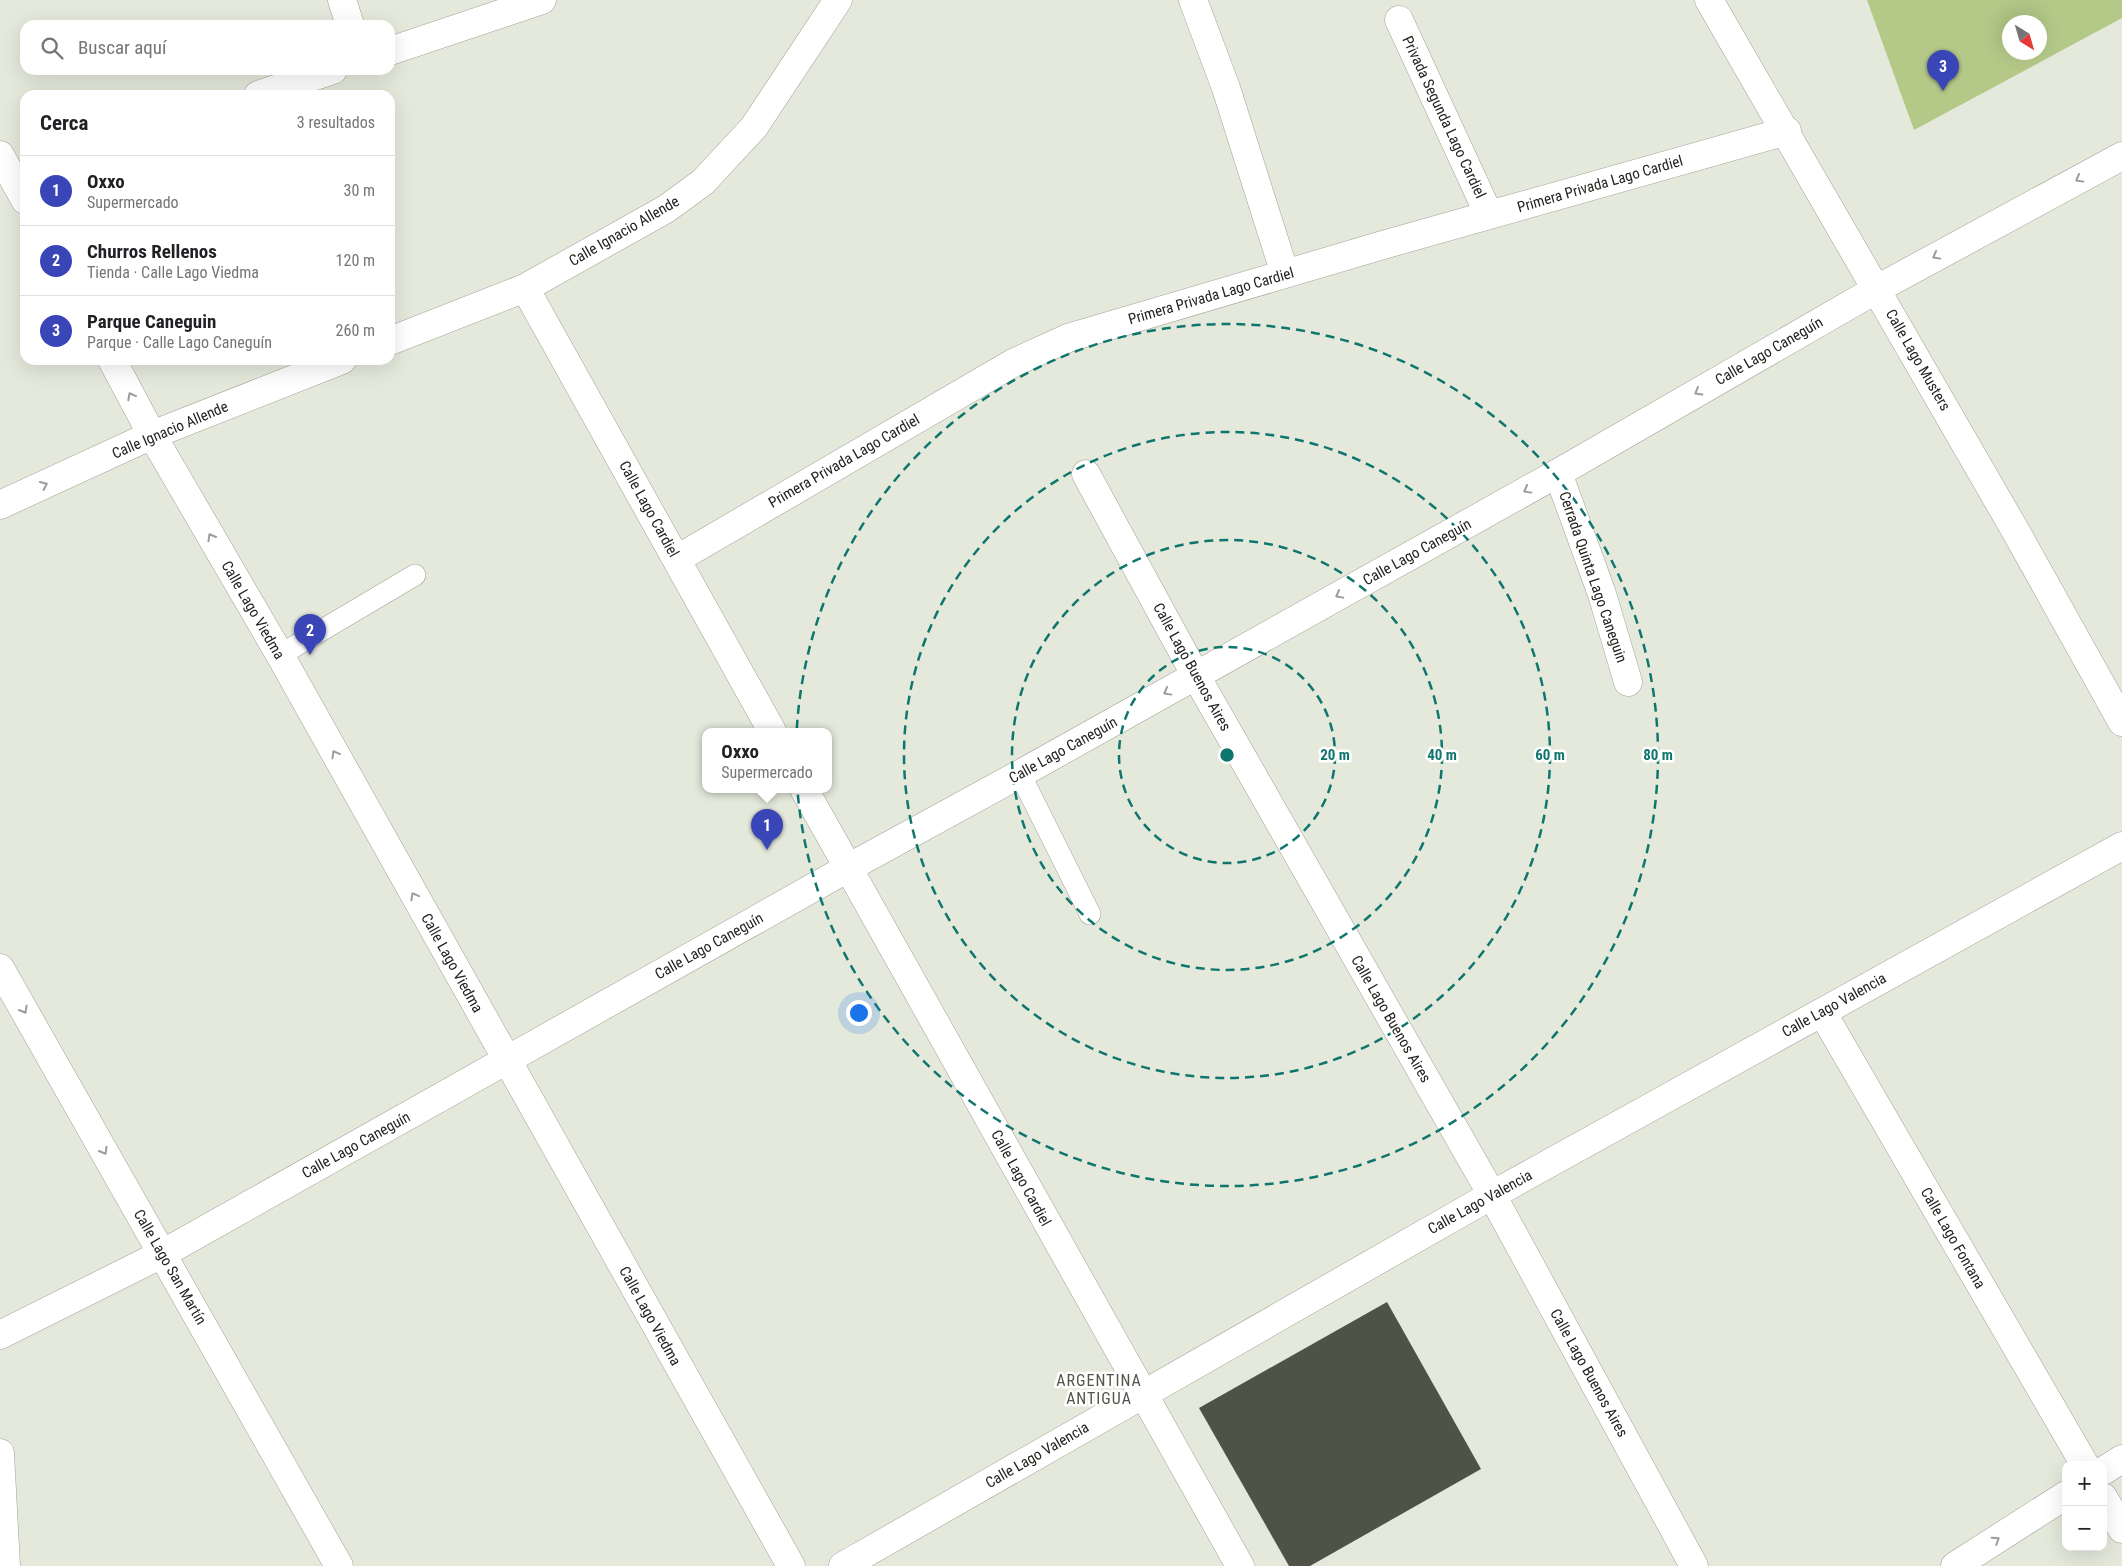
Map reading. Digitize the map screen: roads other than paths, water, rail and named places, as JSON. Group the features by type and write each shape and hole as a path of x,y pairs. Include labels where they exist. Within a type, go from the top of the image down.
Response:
{"street":[{"path":"342,0 348,20"},
{"name":"Calle Ignacio Allende","path":"395,339 525,288 666,209 703,182 754,127 838,0"},
{"path":"1193,0 1226,88 1285,274"},
{"name":"Calle Lago Musters","path":"1709,0 1787,132 2015,530 2122,722"},
{"path":"395,49 529,2"},
{"name":"Privada Segunda Lago Cardiel","path":"1399,20 1489,215"},
{"path":"273,90 318,75"},
{"name":"Primera Privada Lago Cardiel","path":"677,559 1013,363 1068,338 1489,215 1787,132"},
{"name":"Calle Lago Caneguín","path":"0,1335 162,1254 848,868 1558,473 1877,289 2122,156"},
{"name":"Calle Lago Cardiel","path":"525,288 770,728"},
{"name":"Calle Lago Viedma","path":"115,365 152,435 280,655 506,1061 792,1566"},
{"name":"Calle Ignacio Allende","path":"0,505 152,435 329,365"},
{"name":"Cerrada Quinta Lago Caneguin","path":"1558,473 1602,594 1628,682"},
{"name":"Calle Lago Buenos Aires","path":"1086,474 1196,676 1492,1195 1694,1566"},
{"name":"Calle Lago Cardiel","path":"806,793 1240,1566"},
{"name":"Calle Lago Valencia","path":"843,1566 1492,1195 2122,846"},
{"name":"Calle Lago San Martín","path":"0,968 339,1566"},
{"name":"Calle Lago Fontana","path":"1822,1012 2083,1461"},
{"path":"0,1453 6,1566"},
{"path":"2107,1468 2122,1459"},
{"path":"1955,1566 2062,1498"},
{"path":"2107,1504 2122,1529"}],"lane":[{"path":"280,655 415,575"},
{"path":"1020,774 1090,914"}],"place":[{"name":"Parque Caneguin","path":"1943,91"},
{"name":"Churros Rellenos","path":"310,655"},
{"name":"Oxxo","path":"767,850"}],"district":[{"name":"ARGENTINA ANTIGUA","path":"1099,1389"}]}
